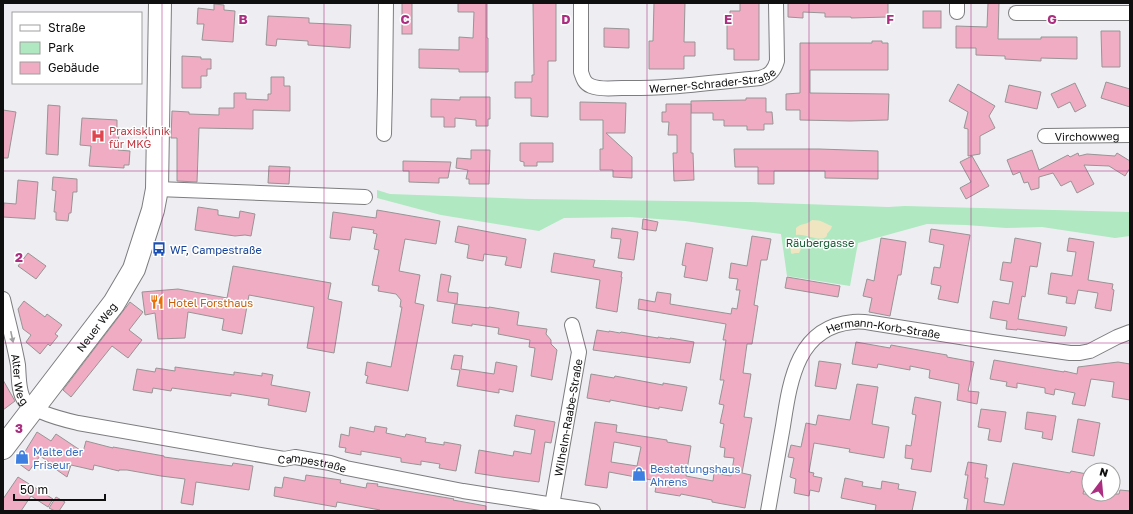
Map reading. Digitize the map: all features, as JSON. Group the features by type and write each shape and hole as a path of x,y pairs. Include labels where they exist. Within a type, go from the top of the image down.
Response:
{"main road":[{"name":"Neuer Weg","path":"3,448 114,303 134,269 153,210 157,189 160,3"}],"street":[{"path":"384,134 386,3"},
{"name":"Werner-Schrader-Straße","path":"581,3 581,72 584,80 590,86 598,88 672,87 760,78 766,76 772,73 777,61 776,3"},
{"path":"1016,13 1130,13"},
{"name":"Virchowweg","path":"1045,136 1130,135"},
{"path":"157,189 365,198"},
{"name":"Alter Weg","path":"3,299 18,367 21,393 25,402 33,408"},
{"name":"Hermann-Korb-Straße","path":"768,511 786,404 793,374 804,350 813,340 825,331 838,325 854,322 872,323 1070,353 1090,351 1130,332"},
{"name":"Wilhelm-Raabe-Straße","path":"552,508 579,352 572,325"},
{"name":"Campestraße","path":"33,408 78,423 284,459 295,457 330,463 346,468 552,508 593,511"}],"green space":[{"name":"Räubergasse","path":"377,190 390,194 531,199 750,202 888,207 905,206 1130,212 1130,236 1115,238 1042,227 1006,228 927,224 858,243 850,286 787,276 781,234 685,221 630,217 564,218 539,231 441,215 377,198"}],"sand":[{"path":"812,220 821,221 832,226 826,237 819,239 796,235 796,228"},
{"path":"792,241 799,244 801,249 799,253 791,253 790,245"}],"building":[{"path":"402,3 412,3 412,34 402,34"},
{"path":"458,3 487,3 488,72 459,72 459,69 419,68 419,49 459,50 459,37 473,38 474,12 458,12"},
{"path":"533,3 556,3 556,61 548,61 548,117 531,116 531,98 515,98 515,82 532,82 532,75 534,75"},
{"path":"654,3 685,3 684,42 695,42 695,56 684,56 684,69 649,69 649,41 653,41"},
{"path":"740,3 759,3 759,60 734,60 734,49 727,49 727,20 730,20 730,11 740,11"},
{"path":"788,3 888,3 888,17 825,17 825,13 803,12 803,18 788,17"},
{"path":"988,3 999,3 998,39 1077,37 1077,59 1041,58 1041,61 1005,59 1005,56 976,55 976,48 956,48 956,26 987,27"},
{"path":"214,4 224,5 224,10 235,11 233,42 202,40 204,24 197,24 198,8 214,10"},
{"path":"923,11 941,11 941,28 923,28"},
{"path":"268,16 309,18 309,23 351,25 350,48 308,45 308,41 277,39 276,46 266,45"},
{"path":"604,28 629,29 629,48 604,47"},
{"path":"1101,31 1120,31 1120,67 1102,67"},
{"path":"872,41 882,41 882,43 888,43 888,70 810,70 810,93 889,94 888,120 800,120 800,110 786,110 786,94 800,93 800,43 872,43"},
{"path":"182,56 211,59 211,69 207,69 207,76 201,76 201,88 182,88"},
{"path":"271,77 284,77 284,86 290,86 290,111 253,110 253,129 199,128 197,182 177,181 177,138 171,138 172,111 189,112 189,114 219,115 219,108 234,108 234,93 246,93 246,99 268,100 268,94 271,94"},
{"path":"1106,82 1130,89 1130,107 1101,98"},
{"path":"1075,83 1086,106 1075,112 1070,102 1058,108 1051,94"},
{"path":"958,84 995,106 989,116 995,128 980,136 980,154 968,156 968,129 964,128 968,112 949,101"},
{"path":"1009,85 1041,92 1037,109 1005,102"},
{"path":"460,97 490,97 490,119 488,119 488,126 476,126 476,120 455,118 455,127 444,127 444,117 431,117 431,99 460,100"},
{"path":"746,98 766,98 766,112 772,112 773,124 764,124 764,130 747,130 747,126 724,126 724,120 713,120 713,113 691,113 691,101 746,100"},
{"path":"580,102 626,103 625,133 606,133 632,157 632,178 613,177 613,170 600,170 600,149 603,149 603,120 580,120"},
{"path":"666,104 691,104 691,153 693,153 694,180 674,181 673,153 677,153 677,135 668,135 669,122 662,122 662,112 666,112"},
{"path":"48,105 60,106 58,155 46,154"},
{"path":"3,110 16,112 8,158 3,158"},
{"path":"82,118 117,120 117,130 119,131 118,150 130,151 129,165 124,165 124,168 89,166 91,146 80,145"},
{"path":"520,143 553,143 553,162 537,162 537,166 524,166 524,162 520,161"},
{"path":"734,149 878,151 878,179 825,178 825,171 774,171 774,184 758,184 758,167 735,167"},
{"path":"471,150 490,150 489,184 469,184 469,179 466,179 468,170 456,168 457,158 471,159"},
{"path":"1032,150 1039,170 1068,155 1070,157 1078,153 1079,156 1087,154 1115,156 1117,153 1130,161 1130,168 1125,176 1109,166 1084,165 1094,184 1077,193 1071,181 1061,186 1053,173 1039,177 1039,188 1031,190 1028,182 1024,183 1020,172 1013,175 1007,160"},
{"path":"972,156 989,186 966,199 960,188 971,182 960,162"},
{"path":"403,161 451,162 448,178 439,178 439,183 409,182 409,171 403,171"},
{"path":"269,166 290,167 289,184 268,183"},
{"path":"53,177 77,179 77,192 73,192 71,213 69,213 68,221 56,220 56,212 54,212 56,191 52,190"},
{"path":"18,180 38,182 35,219 3,217 4,203 16,204"},
{"path":"198,207 218,210 218,215 239,218 240,211 255,214 251,236 235,236 195,230"},
{"path":"377,210 440,221 436,244 405,239 399,271 420,275 415,303 424,305 408,391 366,383 368,376 365,375 367,362 391,367 402,307 400,307 401,300 396,294 378,291 379,286 372,285 379,250 374,249 377,234 373,233 374,230 352,227 350,240 330,238 333,212 376,218"},
{"path":"643,219 658,222 656,231 642,229"},
{"path":"458,226 526,239 521,268 505,265 507,257 484,254 483,261 467,258 469,245 455,242"},
{"path":"612,228 638,232 634,260 618,258 621,239 611,238"},
{"path":"931,229 970,235 958,303 938,299 941,286 931,284 934,267 940,268 944,245 929,242"},
{"path":"752,236 771,239 767,260 761,260 754,305 758,306 752,344 747,344 743,373 751,374 744,417 752,418 742,473 751,475 745,508 681,494 680,496 655,492 657,481 609,472 607,488 585,485 595,422 617,425 616,432 667,440 667,442 691,446 686,476 713,481 714,473 731,476 734,458 724,457 725,448 720,447 724,424 720,423 724,405 719,404 724,380 720,380 726,340 723,340 726,324 638,309 639,299 655,302 657,292 671,294 670,304 731,314 732,308 737,309 740,290 736,290 738,279 729,278 731,263 747,266","holes":["614,442 641,447 637,466 611,462"]},
{"path":"881,238 906,242 901,275 898,275 890,316 869,312 872,298 863,296 867,279 874,281"},
{"path":"1015,238 1041,243 1037,267 1030,266 1025,297 1022,296 1018,319 1067,327 1065,336 1017,329 1006,329 1007,321 990,318 993,301 1009,304 1013,282 1000,280 1003,262 1011,263"},
{"path":"1069,238 1094,242 1088,280 1113,284 1112,289 1114,290 1111,311 1095,308 1098,293 1078,290 1075,304 1066,303 1067,297 1048,294 1051,273 1072,276 1076,252 1067,251"},
{"path":"686,243 713,248 707,281 684,277 686,266 682,265"},
{"path":"28,253 46,266 36,279 18,266"},
{"path":"554,253 595,260 593,267 622,272 617,312 596,308 600,280 551,272"},
{"path":"233,266 331,283 328,299 342,302 334,353 307,348 314,307 249,295 242,334 222,330 224,319 188,312 185,338 158,339 155,313 145,315 142,292 178,289 227,298"},
{"path":"441,274 451,276 448,292 458,293 457,304 437,301"},
{"path":"787,277 840,286 838,297 785,288"},
{"path":"24,301 45,317 47,314 62,325 55,334 58,336 50,346 48,344 40,354 26,342 31,335 23,329 18,309"},
{"path":"130,302 143,312 129,330 142,340 128,358 112,346 71,397 63,390"},
{"path":"455,304 489,307 519,312 517,325 547,329 546,334 551,340 551,344 557,350 552,380 531,376 535,348 529,347 530,340 498,334 499,328 452,323"},
{"path":"597,330 694,342 690,363 593,350"},
{"path":"856,342 890,348 891,345 947,355 947,357 974,362 968,391 979,392 977,404 957,400 959,384 929,378 930,370 910,366 910,370 878,364 877,368 852,364"},
{"path":"454,355 463,356 461,369 494,374 496,362 517,366 513,392 499,389 499,393 457,386 460,370 451,369"},
{"path":"994,360 1077,374 1078,367 1118,362 1130,364 1130,400 1112,397 1114,382 1091,379 1085,406 1072,404 1075,393 1055,389 1054,395 1045,393 1045,388 1017,383 1017,388 1006,386 1007,382 990,379"},
{"path":"819,361 841,364 836,389 815,386"},
{"path":"175,367 234,375 234,372 262,376 262,373 273,375 271,385 310,392 306,412 268,405 269,399 231,393 231,396 172,388 171,391 153,388 152,393 133,390 137,369 155,372 156,368 175,371"},
{"path":"591,374 614,378 615,376 663,385 663,383 687,387 682,411 587,398"},
{"path":"3,380 15,401 3,410"},
{"path":"857,384 878,387 872,424 889,427 884,458 849,452 850,449 814,443 809,472 814,473 813,476 822,478 819,492 810,490 809,496 794,493 796,479 790,477 794,458 788,457 791,445 801,447 806,423 816,425 818,415 850,420"},
{"path":"915,397 941,402 931,472 911,469 913,459 905,458 906,445 911,446 916,415 912,414"},
{"path":"981,409 1006,412 1001,442 988,440 990,429 978,427"},
{"path":"1027,412 1056,416 1052,440 1042,438 1043,432 1025,429"},
{"path":"516,415 555,422 551,443 545,442 539,482 475,473 479,450 513,456 514,451 531,454 535,430 514,426"},
{"path":"1078,419 1100,423 1094,456 1072,452"},
{"path":"375,426 387,428 386,433 405,437 406,434 426,438 425,442 444,445 444,442 461,445 456,471 439,468 440,464 421,461 421,465 401,462 401,458 361,451 361,455 345,452 346,448 339,447 341,434 349,436 350,427 374,432"},
{"path":"37,432 51,441 56,434 83,452 86,441 113,448 164,457 232,466 233,463 253,466 249,490 196,482 193,505 181,503 185,479 127,470 119,471 94,465 93,470 71,465 67,477 54,468 55,466 40,456 29,471 18,463"},
{"path":"968,462 987,465 985,478 988,478 984,502 1004,505 1013,463 1070,473 1071,471 1081,473 1081,502 1121,502 1121,490 1130,491 1130,511 966,511 968,499 964,498 968,475 965,475"},
{"path":"306,475 341,480 340,483 366,488 367,483 378,484 377,486 454,499 453,500 486,506 486,511 380,511 337,502 336,507 274,496 275,487 282,488 284,477 305,481"},
{"path":"18,477 53,499 48,507 31,496 21,511 3,511 3,499"},
{"path":"845,478 863,482 862,486 881,489 882,481 899,484 898,489 916,492 912,511 875,511 876,505 841,498"},
{"path":"56,497 65,502 59,511 49,508"}],"place":[{"name":"Praxisklinik für MKG","path":"98,136"},
{"name":"WF, Campestraße","path":"159,249"},
{"name":"Hotel Forsthaus","path":"157,302"},
{"name":"Malte der Friseur","path":"22,457"},
{"name":"Bestattungshaus Ahrens","path":"639,474"}]}
